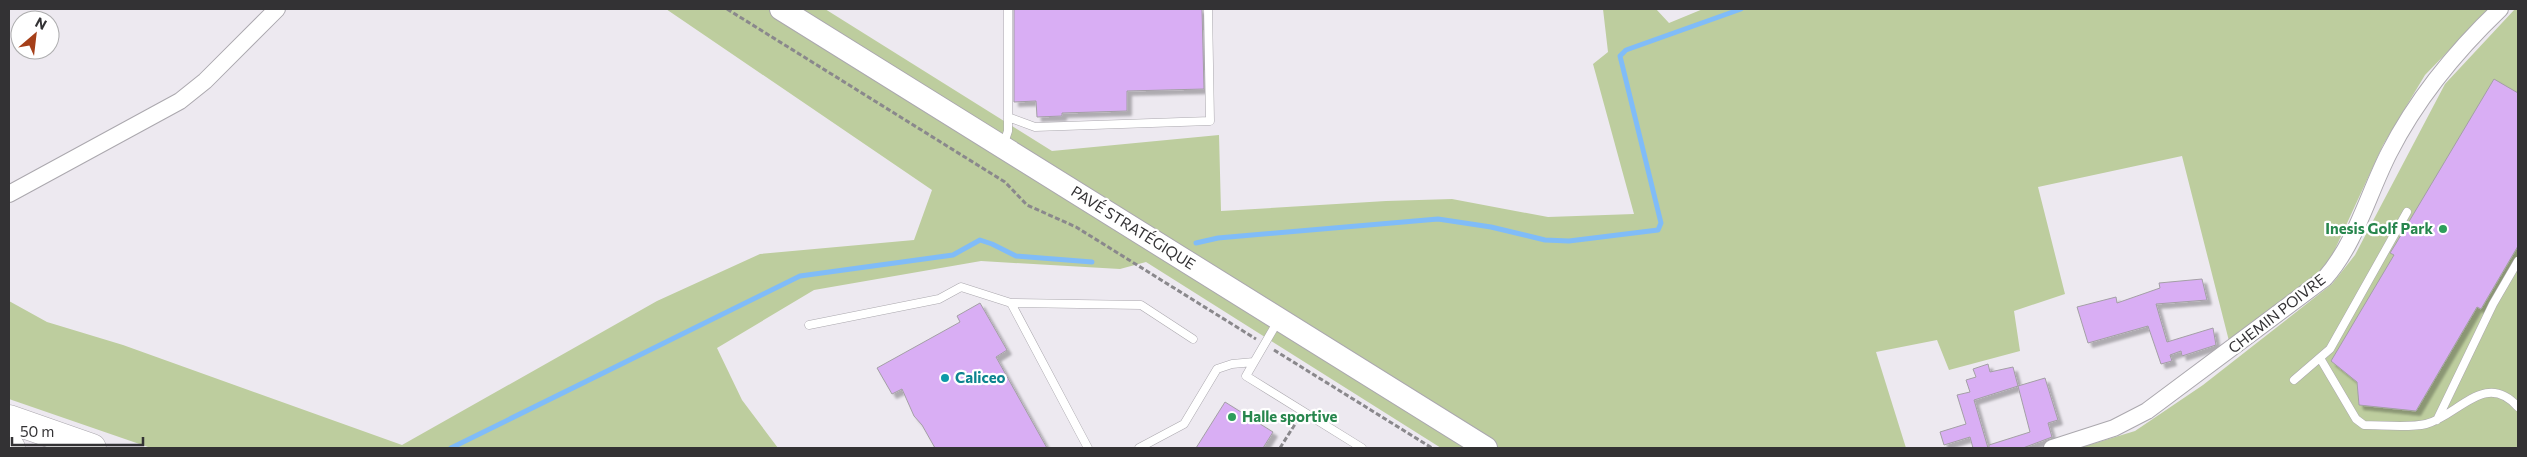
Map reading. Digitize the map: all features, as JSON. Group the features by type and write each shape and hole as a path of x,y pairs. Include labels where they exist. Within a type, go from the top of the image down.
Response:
{"highway":[{"path":"9,420 92,448"}],"main road":[{"name":"PAVÉ STRATÉGIQUE","path":"781,9 1486,448"}],"street":[{"path":"9,194 180,101 205,81 277,9"},
{"name":"CHEMIN POIVRE","path":"2052,448 2114,428 2152,408 2325,278 2344,252 2383,164 2405,126 2452,61 2500,9"}],"lane":[{"path":"1003,147 1008,131 1008,9"},
{"path":"1008,117 1035,127 1210,121 1208,9"},
{"path":"2294,380 2330,349 2407,212"},
{"path":"2437,420 2493,304 2518,261"},
{"path":"809,325 939,299 961,287 1011,303 1140,305 1193,339"},
{"path":"1011,303 1088,448"},
{"path":"1280,320 1246,376 1362,448"},
{"path":"2320,358 2356,419 2364,425 2425,424 2450,414 2469,398 2486,392 2503,397 2518,408"},
{"path":"1139,448 1184,424 1217,369 1232,364 1254,362"}],"path":[{"path":"727,9 992,174 1004,182 1027,205 1082,230 1432,448"},
{"path":"1280,448 1303,412"}],"green space":[{"path":"666,9 825,9 1052,151 1219,135 1221,211 1452,199 1548,217 1634,214 1593,64 1608,52 1603,9 1656,9 1669,23 1703,9 2489,9 2425,75 2383,145 2331,258 2315,276 2229,341 2182,156 2038,187 2065,294 2014,311 2020,351 1949,370 1937,340 1876,352 1906,448 1441,448 1146,262 1120,269 981,261 814,290 717,348 742,400 778,448 151,448 9,399 9,301 47,322 123,345 402,445 657,301 760,254 914,240 932,190"},
{"name":"Inesis Golf Park","path":"2515,9 2518,9 2518,448 2079,448 2135,431 2203,385 2332,284 2355,255 2445,84"}],"building":[{"path":"1014,9 1202,9 1204,89 1127,91 1127,111 1062,113 1062,116 1037,117 1036,101 1014,102"},
{"path":"2494,79 2518,93 2518,246 2481,309 2477,307 2416,411 2359,405 2357,382 2331,361 2394,255 2390,253"},
{"path":"2202,279 2207,300 2156,304 2167,342 2213,328 2216,345 2182,356 2181,351 2170,355 2172,361 2161,364 2148,326 2088,343 2077,307 2116,297 2117,303 2160,288 2159,283"},
{"name":"Caliceo","path":"980,303 1007,350 996,357 1047,448 935,448 922,425 914,416 902,389 892,394 877,368 960,322 957,316"},
{"path":"1988,364 1990,372 2013,367 2018,386 1974,400 1988,448 1973,448 1970,437 1944,445 1940,432 1966,424 1957,395 1970,392 1966,380 1976,377 1973,369"},
{"path":"2045,378 2058,420 2048,423 2052,437 2023,448 1989,448 1989,445 2030,432 2018,386"},
{"name":"Halle sportive","path":"1225,402 1273,432 1263,448 1196,448"}],"waterway":[{"path":"1196,243 1218,238 1438,219 1491,227 1545,240 1569,241 1658,230 1661,223 1620,56 1626,50 1741,9"},
{"path":"451,448 800,276 953,255 980,240 1016,256 1092,262"}],"place":[{"name":"Inesis Golf Park","path":"2443,229"},
{"name":"Caliceo","path":"945,378"},
{"name":"Halle sportive","path":"1232,417"}]}
